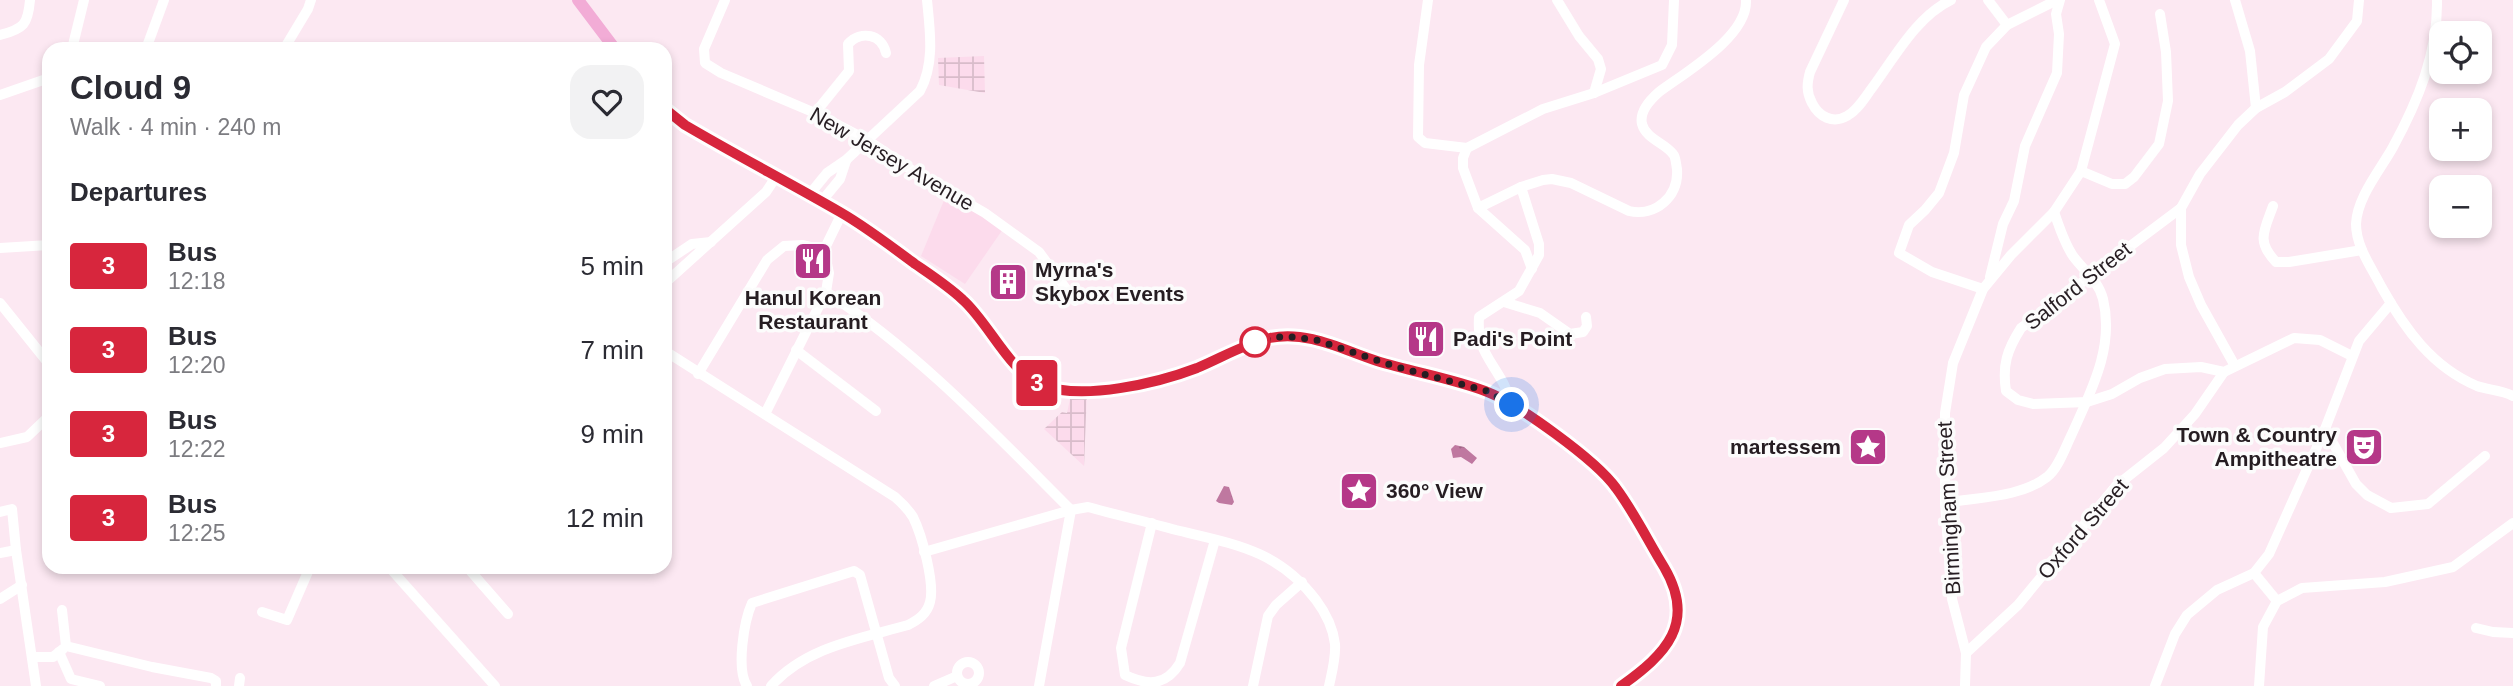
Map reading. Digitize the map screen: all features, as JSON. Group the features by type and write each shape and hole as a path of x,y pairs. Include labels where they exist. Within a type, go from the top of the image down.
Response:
{"main road":[{"path":"578,0 610,42"},
{"path":"672,115 685,125 842,213 897,249 961,298 978,315 1019,369 1034,382 1046,387 1084,390 1129,385 1195,368 1257,342 1291,336 1316,340 1397,367 1487,391 1512,405 1556,435 1607,477 1621,494 1667,573 1678,611 1673,633 1657,658 1621,686"}],"street":[{"path":"0,35 24,25 29,15 30,0"},
{"path":"74,42 85,0"},
{"path":"149,42 164,0"},
{"path":"288,42 311,0"},
{"name":"New Jersey Avenue","path":"724,0 704,49 705,63 721,73 815,113 867,140 985,214 1039,252 1075,301"},
{"path":"809,195 827,173 846,160 920,91 926,80 930,36 927,0"},
{"path":"1428,0 1419,65 1418,137 1425,143 1467,148 1543,109 1594,93 1662,65 1672,45 1674,0"},
{"path":"1557,0 1579,36 1598,59 1601,69 1594,93"},
{"path":"1478,208 1521,187 1552,179 1571,183 1639,214 1652,211 1666,201 1676,183 1677,165 1673,154 1645,131 1642,117 1649,102 1659,92 1728,39 1747,10 1746,0"},
{"path":"1844,0 1807,84 1814,107 1819,114 1829,119 1839,119 1856,109 1922,21 1938,6 1951,0"},
{"path":"1988,0 2007,25"},
{"path":"2058,0 2057,73 2025,146 2014,201 2003,224 1986,285 1932,272 1899,253 1909,225 1938,193 1954,153 1965,94 1986,47 2007,25 2058,0"},
{"name":"Birmingham Street","path":"1965,686 1966,653 1952,599 1945,503 1945,413 1953,363 1986,285 2011,255 2054,212 2081,171 2115,44 2099,0"},
{"path":"2235,0 2250,51 2256,108"},
{"path":"2235,366 2189,277 2181,245 2181,208 2218,148 2256,108 2285,92 2329,59 2357,21 2359,0"},
{"path":"2437,0 2438,24 2429,65 2417,101 2368,188 2356,223 2362,250 2391,303 2416,341 2444,367 2478,386 2513,396"},
{"path":"2081,171 2112,184 2125,184 2134,177 2159,144 2168,101 2166,52 2160,13"},
{"path":"815,113 849,71 848,44 854,37 867,35 879,38 886,53"},
{"path":"0,95 42,80"},
{"path":"1467,148 1463,168 1478,208 1525,250 1532,269"},
{"path":"821,202 839,179 846,160"},
{"path":"672,277 765,192 776,177"},
{"path":"1512,405 1503,382 1483,351 1478,332 1479,317 1518,291 1539,255 1539,244 1521,187"},
{"path":"2273,206 2262,238 2265,250 2276,262 2362,250"},
{"name":"Salford Street","path":"2181,208 2021,328 2010,344 2004,362 2006,391 2018,400 2033,404 2087,402 2112,394 2165,369 2201,367 2224,372"},
{"path":"1945,503 2023,490 2049,476 2087,402 2100,368 2106,315 2099,287 2073,255 2054,212"},
{"path":"765,414 826,292 829,273 824,250 842,213"},
{"path":"672,257 692,244 710,242"},
{"path":"0,248 42,245"},
{"path":"698,374 767,260 784,246 824,250"},
{"path":"826,292 861,315 905,350 1071,510"},
{"path":"1504,302 1540,313 1570,334 1584,332 1587,326 1586,317"},
{"path":"0,303 42,355"},
{"path":"2155,686 2175,634 2187,615 2217,590 2255,573 2269,554 2325,429 2359,341 2391,303"},
{"path":"2224,372 2294,338 2320,340 2352,356"},
{"path":"796,350 876,411"},
{"path":"672,356 900,501 914,519 924,552 931,591 928,608 916,621 807,656 789,667 771,686"},
{"name":"Oxford Street","path":"1966,653 2018,604 2116,486 2164,448 2195,414 2224,372"},
{"path":"0,443 27,437 42,423"},
{"path":"2325,429 2356,484 2367,495 2391,508 2428,505 2486,456"},
{"path":"924,552 1088,507 1261,554 1302,582 1321,607 1333,634 1335,657 1329,686"},
{"path":"0,512 12,509 35,686"},
{"path":"1039,686 1071,510"},
{"path":"1152,523 1121,648 1125,675 1138,683 1152,685 1164,682 1174,674 1180,663 1215,540"},
{"path":"2259,686 2263,627 2277,601 2302,588 2385,582 2453,567 2513,523"},
{"path":"0,554 16,550"},
{"path":"747,686 742,679 741,661 750,606 755,601 854,571 860,575 889,678 895,686"},
{"path":"2255,573 2277,601"},
{"path":"262,612 287,620 307,574"},
{"path":"395,574 495,686"},
{"path":"473,574 508,614"},
{"path":"1253,686 1268,616 1276,605 1302,582"},
{"path":"0,599 22,585"},
{"path":"62,610 63,649 71,679 100,686"},
{"path":"2476,628 2513,633"},
{"path":"32,657 52,657 63,649 211,678 216,681 216,686"},
{"path":"934,686 957,676"}],"shaded area":[{"path":"984,56 985,93 939,85 938,58"},
{"path":"947,193 1003,229 965,284 921,256"},
{"path":"1072,390 1087,390 1084,466 1044,429 1062,412 1067,413"}],"water":[{"path":"1455,445 1464,447 1477,458 1472,464 1461,457 1453,458 1451,449"},
{"path":"1224,486 1229,487 1234,502 1232,505 1216,501"}],"bus line":[{"name":"3","path":"672,115 737,156 842,213 897,249 961,298 978,315 1019,369 1034,382 1046,387 1067,390 1103,389 1160,379 1195,368 1247,345 1291,336 1316,340 1397,367 1487,391 1512,405 1556,435 1607,477 1621,494 1667,573 1678,611 1673,633 1657,658 1621,686"}],"place":[{"name":"Hanul Korean Restaurant","path":"813,261"},
{"name":"Myrna's Skybox Events","path":"1008,282"},
{"name":"Padi's Point","path":"1426,339"},
{"name":"martessem","path":"1868,447"},
{"name":"Town & Country Ampitheatre","path":"2364,447"},
{"name":"360° View","path":"1359,491"}],"route":[{"path":"1255,342 1284,336 1316,340 1397,367 1487,391 1512,405"}]}
